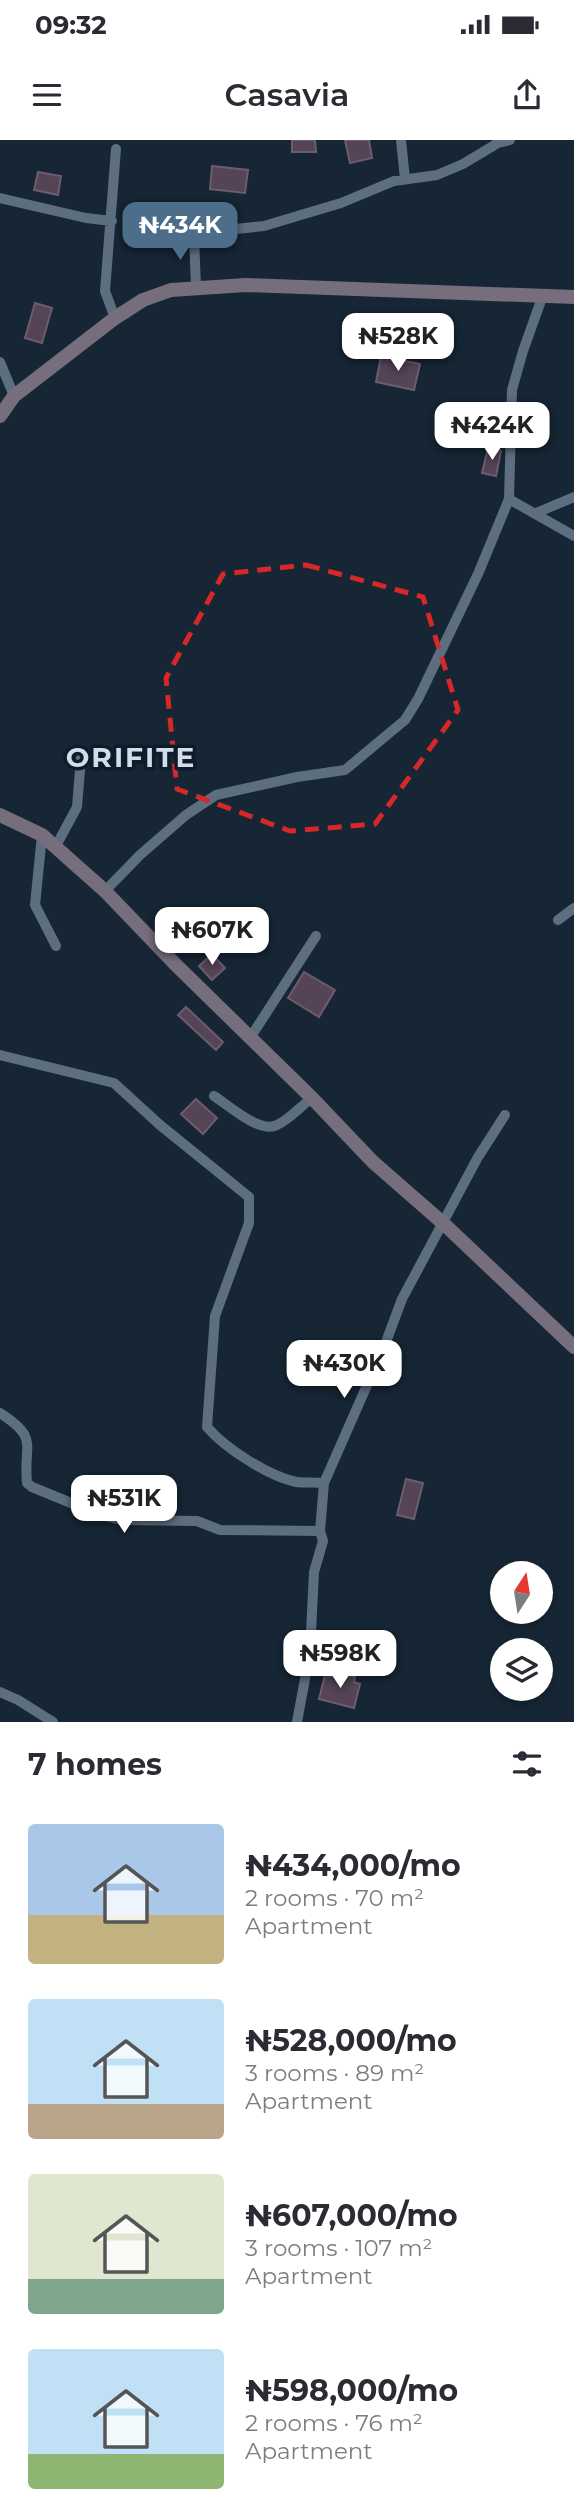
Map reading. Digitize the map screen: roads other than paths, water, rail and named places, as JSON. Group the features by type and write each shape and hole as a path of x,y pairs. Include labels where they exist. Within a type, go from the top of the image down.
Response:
{"street":[{"path":"401,140 405,179"},
{"path":"196,287 194,237 217,231 264,226 302,216 405,179 438,175 498,143 510,140"},
{"path":"115,318 105,291 116,149"},
{"path":"0,198 86,218 112,221"},
{"path":"0,416 14,396 115,318 143,300 171,290 245,285 574,297"},
{"path":"105,891 140,855 186,816 216,796 345,769 405,720 418,699 478,574 509,499 512,390 543,295"},
{"path":"0,362 14,396"},
{"path":"536,513 574,497"},
{"path":"509,499 574,536"},
{"path":"56,846 77,807 80,758"},
{"path":"0,815 42,835 105,891 373,1162 573,1342"},
{"path":"42,835 35,905 56,946"},
{"path":"558,920 574,908"},
{"path":"250,1038 316,936"},
{"path":"0,1055 114,1083 160,1125 249,1197 249,1223 215,1316 207,1427 218,1440 236,1453 275,1473 296,1482 324,1483"},
{"path":"214,1096 254,1123 267,1127 277,1126 312,1098"},
{"path":"297,1722 311,1638 314,1573 323,1541 320,1531 324,1483 381,1354 402,1299 478,1157 505,1115"},
{"path":"0,1413 26,1432 27,1483 98,1514 121,1520 197,1521 220,1530 320,1531"},
{"path":"0,1692 19,1700 53,1722"}],"district":[{"name":"ORIFITE","path":"131,757"}]}
